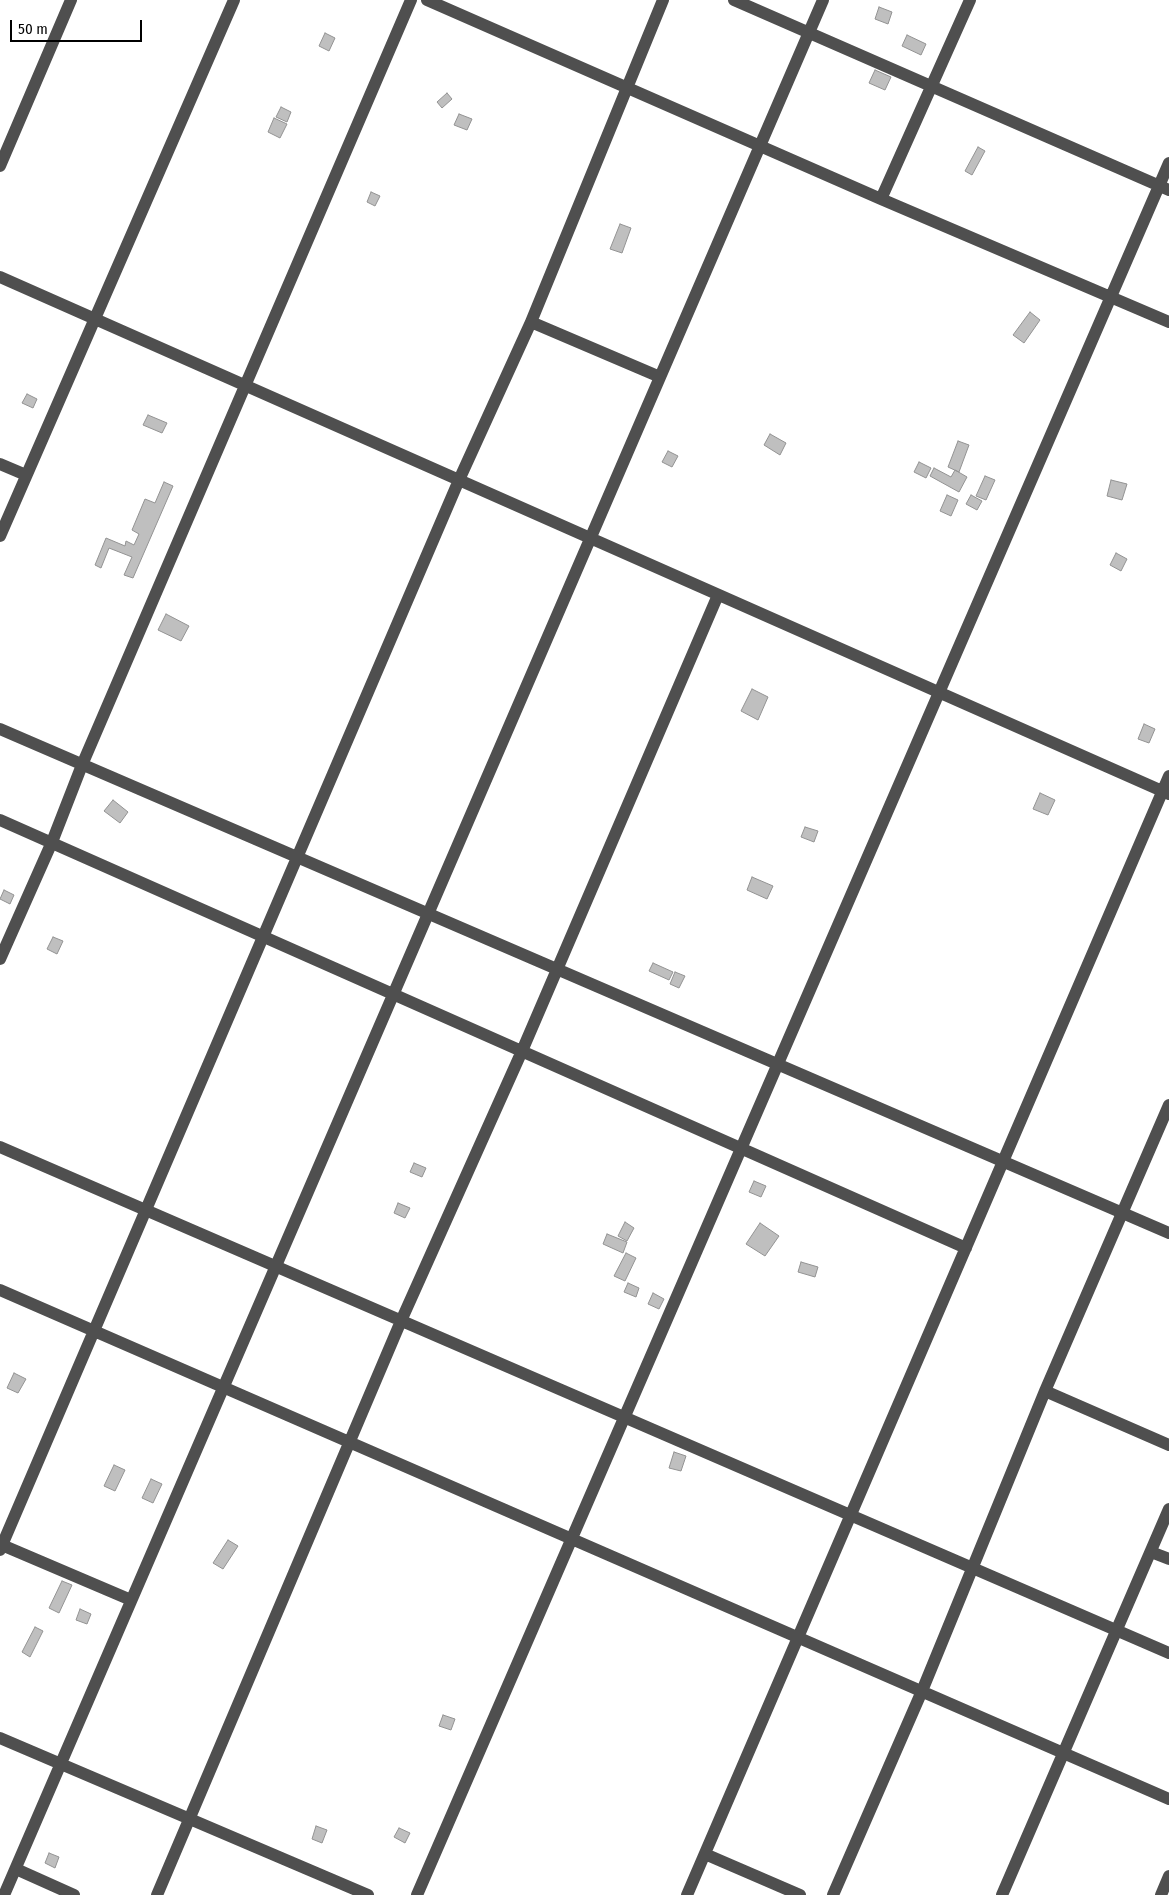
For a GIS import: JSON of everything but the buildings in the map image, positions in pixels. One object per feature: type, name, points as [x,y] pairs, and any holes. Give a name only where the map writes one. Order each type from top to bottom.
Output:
[{"type":"street","points":[[0,166],[71,0]]},
{"type":"street","points":[[0,536],[234,0]]},
{"type":"street","points":[[0,959],[52,842],[82,765],[244,385],[411,0]]},
{"type":"street","points":[[427,0],[881,199],[1169,322]]},
{"type":"street","points":[[130,1600],[1,1548],[459,480],[531,322],[663,0]]},
{"type":"street","points":[[734,0],[1164,188]]},
{"type":"street","points":[[4,1895],[823,0]]},
{"type":"street","points":[[881,199],[970,0]]},
{"type":"street","points":[[417,1895],[1111,298],[1164,188],[1169,163]]},
{"type":"street","points":[[0,277],[1166,792]]},
{"type":"street","points":[[531,322],[660,376]]},
{"type":"street","points":[[0,464],[26,475]]},
{"type":"street","points":[[157,1895],[188,1818],[402,1321],[522,1051],[718,595]]},
{"type":"street","points":[[0,729],[1169,1233]]},
{"type":"street","points":[[687,1895],[1003,1162],[1166,792],[1169,776]]},
{"type":"street","points":[[0,820],[966,1248]]},
{"type":"street","points":[[833,1895],[922,1691],[1045,1391],[1169,1104]]},
{"type":"street","points":[[0,1147],[1169,1653]]},
{"type":"street","points":[[0,1290],[1169,1798]]},
{"type":"street","points":[[1045,1391],[1169,1445]]},
{"type":"street","points":[[1002,1895],[1169,1509]]},
{"type":"street","points":[[1151,1552],[1169,1559]]},
{"type":"street","points":[[0,1738],[368,1895]]},
{"type":"street","points":[[705,1854],[800,1895]]},
{"type":"street","points":[[16,1869],[74,1895]]},
{"type":"street","points":[[1161,1895],[1169,1876]]}]
